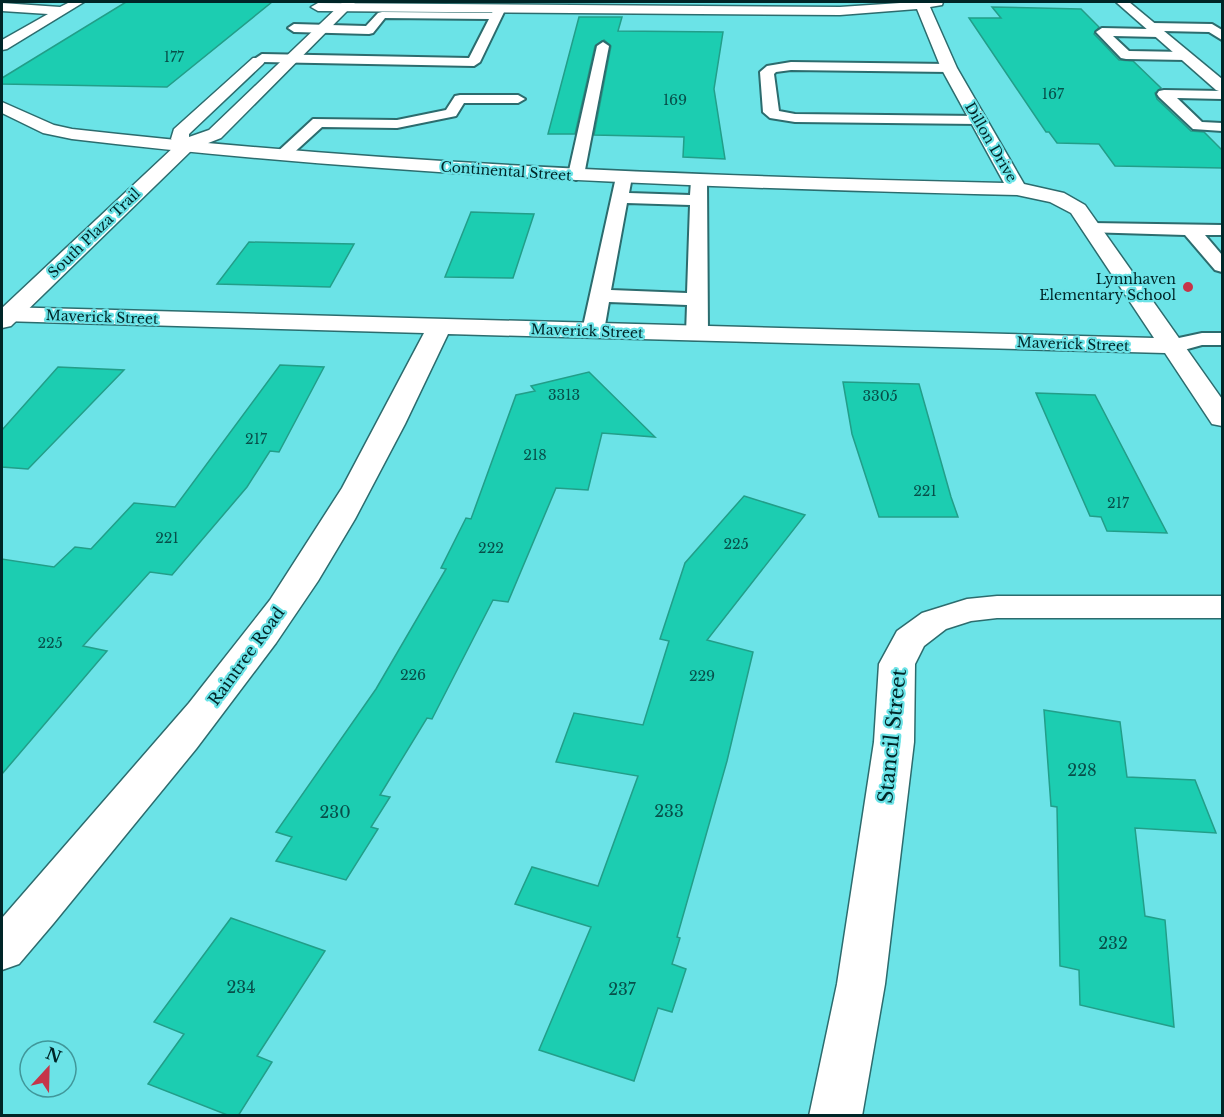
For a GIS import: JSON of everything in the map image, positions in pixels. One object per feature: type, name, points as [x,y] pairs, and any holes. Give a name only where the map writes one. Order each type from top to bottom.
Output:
[{"type":"street","points":[[2,46],[78,2]]},
{"type":"street","points":[[1122,2],[1222,87]]},
{"type":"street","points":[[187,145],[180,139],[180,133],[320,4],[498,12],[546,5],[783,6],[861,10],[926,3]]},
{"type":"street","name":"Dillon Drive","points":[[926,3],[949,68],[1017,189],[1038,192],[1068,202],[1078,209],[1222,418]]},
{"type":"street","name":"South Plaza Trail","points":[[4,316],[187,145],[215,134],[347,4]]},
{"type":"street","points":[[2,7],[62,11]]},
{"type":"street","name":"Continental Street","points":[[2,107],[50,129],[72,134],[282,155],[699,181],[1017,189]]},
{"type":"street","name":"Maverick Street","points":[[4,316],[1173,346]]},
{"type":"street","name":"Raintree Road","points":[[2,950],[215,700],[300,582],[367,471],[439,327]]},
{"type":"street","name":"Stancil Street","points":[[835,1116],[861,984],[894,742],[897,664],[910,639],[934,621],[967,610],[997,607],[1222,608]]},
{"type":"lane","points":[[340,59],[375,30],[382,15],[498,12]]},
{"type":"lane","points":[[262,58],[474,62],[476,46],[498,12]]},
{"type":"lane","points":[[286,36],[323,28],[375,30]]},
{"type":"lane","points":[[1202,51],[1126,55],[1102,32],[1212,28],[1222,36]]},
{"type":"lane","points":[[576,175],[603,46]]},
{"type":"lane","points":[[949,68],[791,66],[772,69],[767,72],[770,112],[795,118],[978,120]]},
{"type":"lane","points":[[1222,95],[1164,94],[1198,126],[1222,127]]},
{"type":"lane","points":[[282,155],[318,122],[397,124],[451,113],[460,99],[518,99]]},
{"type":"lane","points":[[593,331],[624,177]]},
{"type":"lane","points":[[697,334],[699,181]]},
{"type":"lane","points":[[620,198],[699,200]]},
{"type":"lane","points":[[1091,228],[1222,230]]},
{"type":"lane","points":[[1190,230],[1222,266]]},
{"type":"lane","points":[[600,296],[697,299]]},
{"type":"lane","points":[[1173,346],[1202,339],[1222,339]]},
{"type":"building","points":[[126,2],[272,2],[167,87],[2,84],[2,78]]},
{"type":"building","points":[[992,7],[1081,9],[1099,27],[1094,34],[1119,60],[1133,61],[1161,88],[1155,93],[1157,99],[1191,131],[1204,132],[1222,150],[1222,168],[1115,166],[1099,144],[1057,143],[1049,132],[1046,132],[969,18],[1001,18]]},
{"type":"building","points":[[579,17],[622,17],[618,31],[723,32],[714,89],[725,159],[683,157],[684,137],[594,135],[611,46],[604,40],[595,46],[575,134],[548,134]]},
{"type":"building","points":[[471,212],[534,214],[513,278],[445,277]]},
{"type":"building","points":[[249,242],[354,244],[330,287],[217,284]]},
{"type":"building","points":[[280,365],[324,367],[279,452],[270,451],[247,487],[172,575],[150,572],[83,646],[107,651],[2,774],[2,559],[54,567],[75,547],[91,549],[134,503],[175,507]]},
{"type":"building","points":[[58,367],[124,370],[28,469],[2,467],[2,430]]},
{"type":"building","points":[[589,372],[655,437],[602,433],[588,490],[556,488],[508,602],[493,600],[432,719],[427,718],[380,795],[390,797],[371,827],[378,829],[346,880],[276,861],[292,837],[276,832],[376,689],[446,569],[441,568],[466,518],[471,519],[516,395],[535,391],[531,386]]},
{"type":"building","points":[[843,382],[919,384],[958,517],[879,517],[852,434]]},
{"type":"building","points":[[1036,393],[1095,395],[1167,533],[1107,531],[1101,517],[1090,516]]},
{"type":"building","points":[[744,496],[805,515],[707,640],[753,652],[727,761],[677,937],[680,938],[672,964],[686,969],[672,1012],[658,1008],[634,1081],[539,1050],[591,927],[515,904],[532,867],[598,886],[638,776],[556,762],[574,713],[643,725],[669,641],[660,639],[685,563]]},
{"type":"building","points":[[1044,710],[1120,722],[1127,777],[1195,780],[1216,833],[1135,828],[1145,916],[1165,920],[1174,1027],[1080,1005],[1079,970],[1060,966],[1057,807],[1051,806]]},
{"type":"building","points":[[231,918],[325,951],[257,1056],[272,1062],[238,1116],[230,1116],[148,1084],[184,1034],[154,1022]]},
{"type":"place","name":"Lynnhaven Elementary School","points":[[1188,287]]}]
